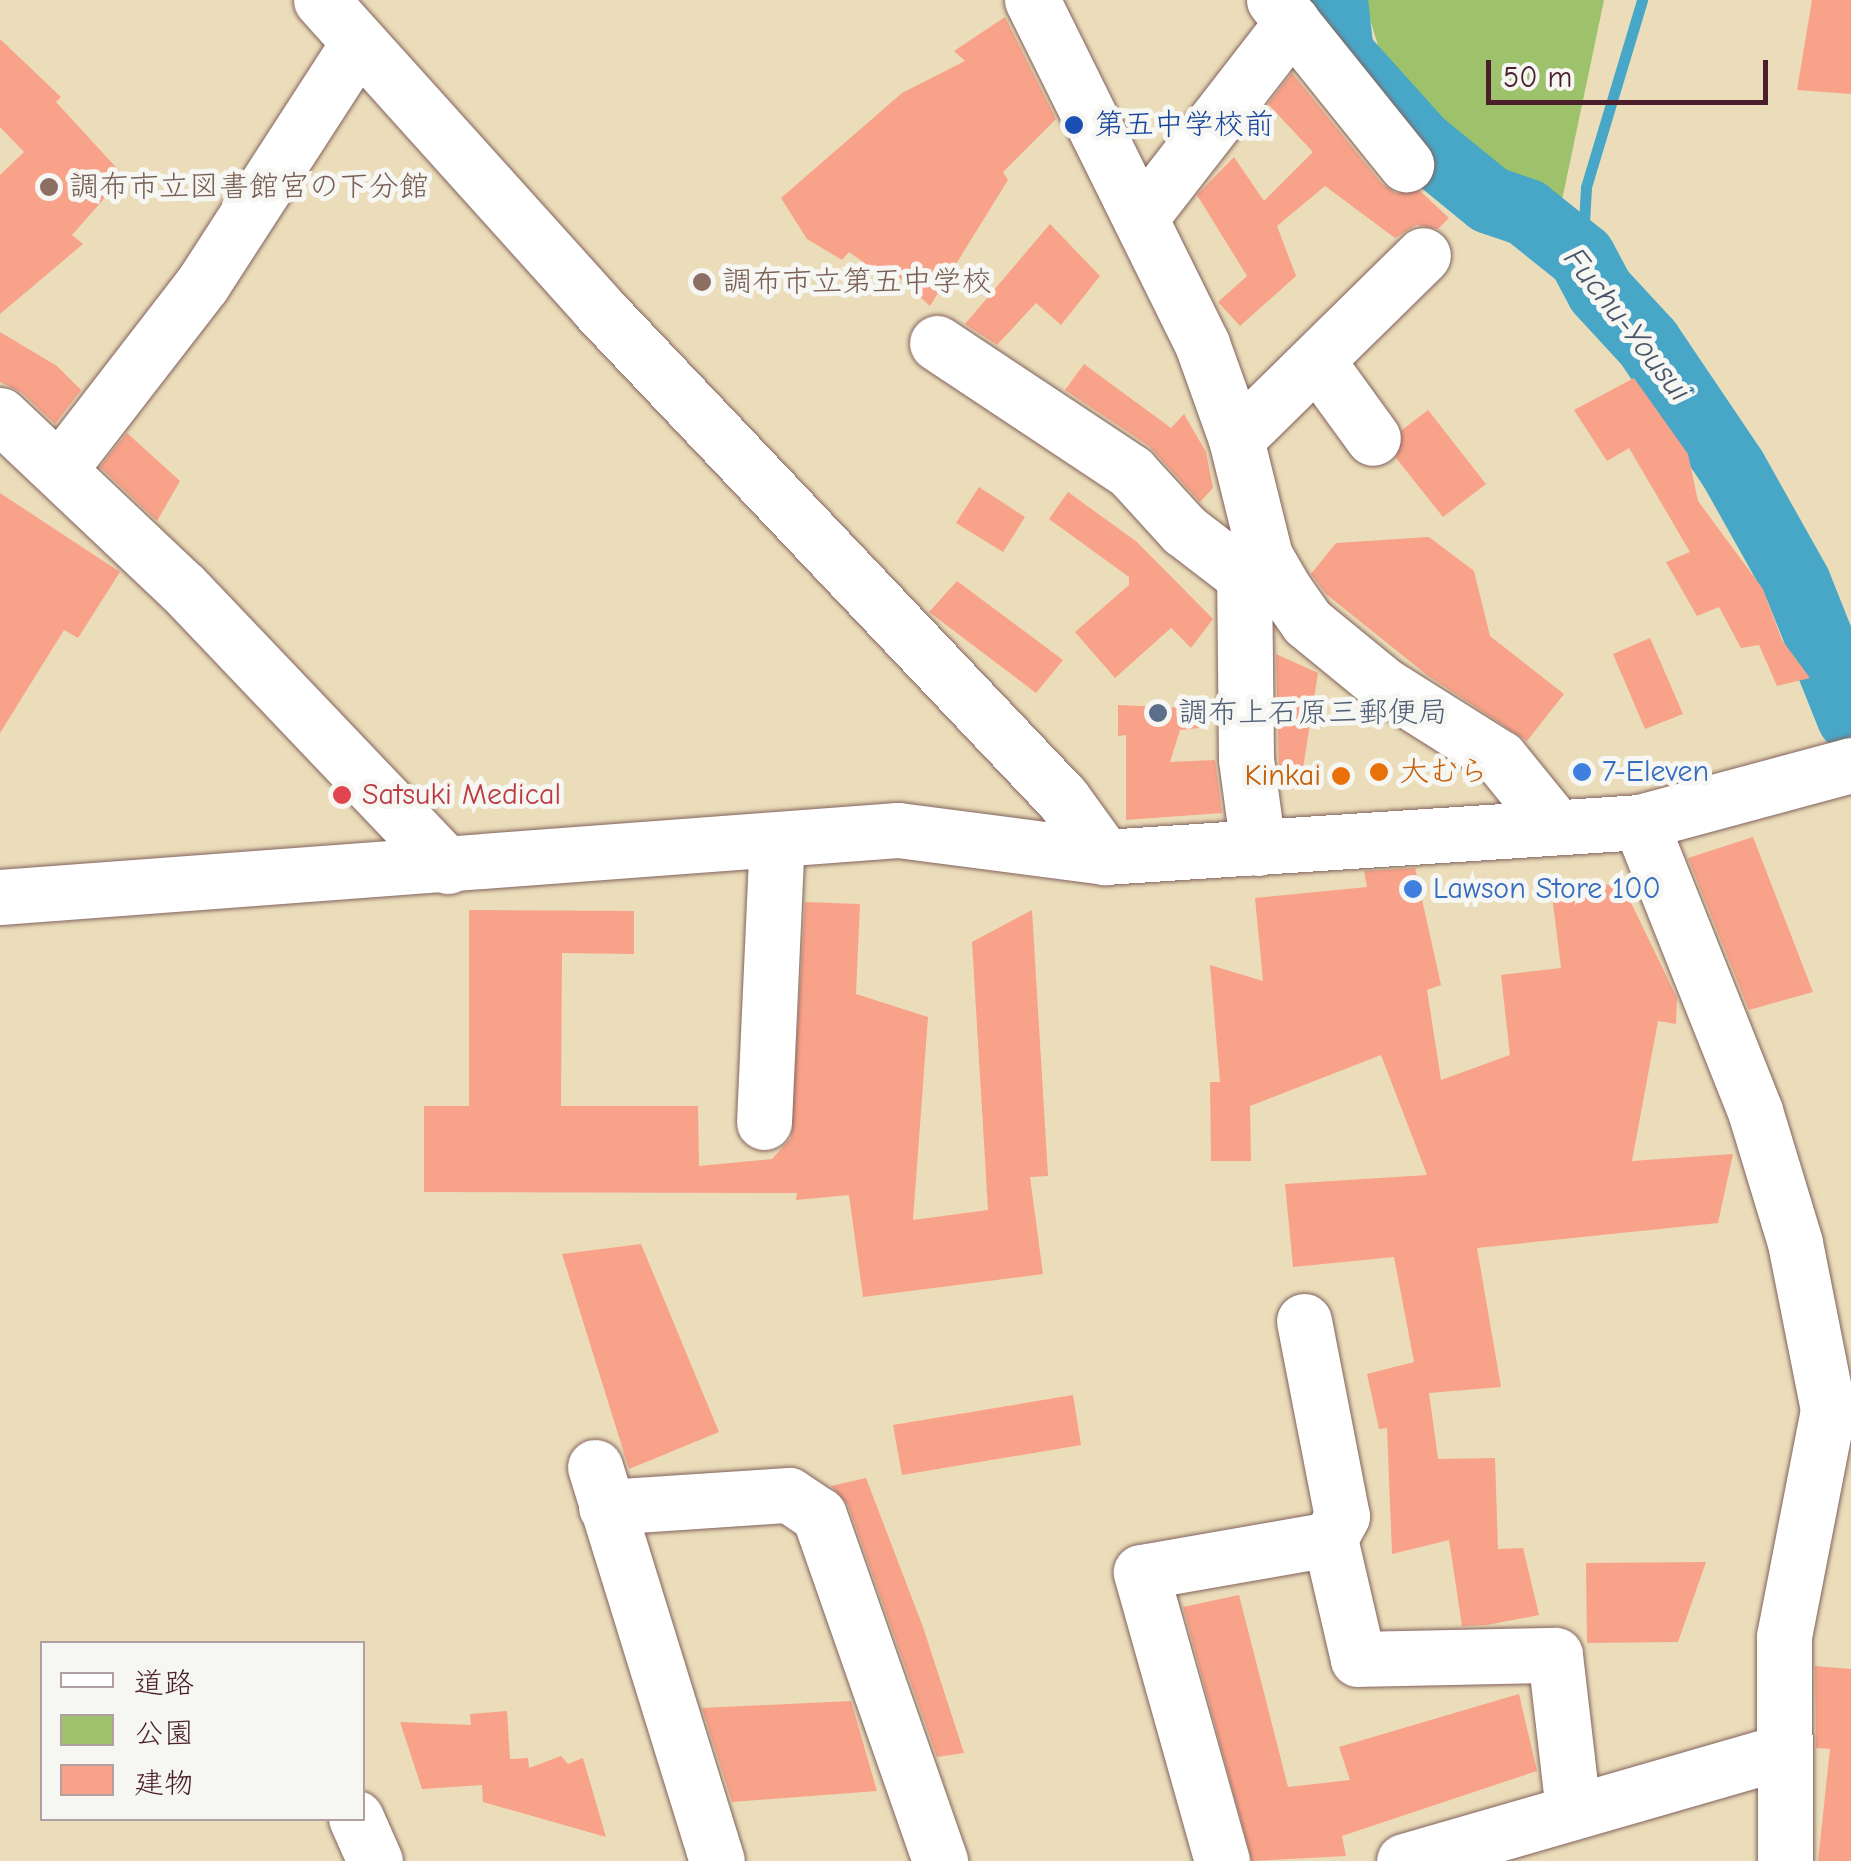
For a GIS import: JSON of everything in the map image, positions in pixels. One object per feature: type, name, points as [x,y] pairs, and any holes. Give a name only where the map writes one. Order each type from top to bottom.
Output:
[{"type":"street","points":[[320,0],[597,307],[1063,798],[1105,857]]},
{"type":"street","points":[[1032,0],[1202,344],[1236,439],[1254,566],[1246,759],[1258,848]]},
{"type":"street","points":[[1142,216],[1283,11],[1406,164]]},
{"type":"street","points":[[61,467],[204,283],[358,43]]},
{"type":"street","points":[[1236,439],[1423,255]]},
{"type":"street","points":[[937,343],[1132,472],[1184,530],[1254,566],[1307,622],[1384,685],[1500,758],[1556,827]]},
{"type":"street","points":[[1317,361],[1373,438]]},
{"type":"street","points":[[0,416],[61,467],[448,866]]},
{"type":"street","points":[[0,897],[898,830],[1105,857],[1640,822],[1849,766]]},
{"type":"street","points":[[1640,822],[1756,1112],[1795,1243],[1828,1410]]},
{"type":"street","points":[[764,1122],[777,841]]},
{"type":"street","points":[[1304,1321],[1342,1516],[1330,1539],[1358,1659],[1555,1655],[1573,1810]]},
{"type":"street","points":[[1785,1861],[1781,1752],[1784,1637],[1828,1410],[1851,1355]]},
{"type":"street","points":[[718,1861],[600,1487],[789,1495],[819,1515],[940,1861]]},
{"type":"street","points":[[1222,1861],[1141,1572],[1330,1539]]},
{"type":"street","points":[[1404,1861],[1781,1752]]},
{"type":"street","points":[[357,1821],[375,1861]]},
{"type":"green space","points":[[1364,0],[1604,0],[1561,205],[1482,164],[1382,58]]},
{"type":"building","points":[[1812,0],[1851,0],[1851,94],[1797,90]]},
{"type":"building","points":[[1005,17],[1056,119],[1003,172],[1008,180],[930,306],[900,278],[895,284],[849,252],[842,260],[807,239],[781,198],[902,93],[965,61],[954,51]]},
{"type":"building","points":[[0,39],[61,97],[56,102],[124,176],[72,235],[83,244],[0,314],[0,175],[24,152],[0,127]]},
{"type":"building","points":[[1292,73],[1382,184],[1396,193],[1420,191],[1449,218],[1438,229],[1416,225],[1395,238],[1325,186],[1277,226],[1296,276],[1240,326],[1218,302],[1247,276],[1197,195],[1234,157],[1264,201],[1313,152],[1268,104]]},
{"type":"building","points":[[1050,224],[1100,276],[1061,325],[1036,303],[997,345],[965,324]]},
{"type":"building","points":[[0,332],[57,366],[81,390],[55,424],[21,392],[0,382]]},
{"type":"building","points":[[1084,364],[1171,428],[1184,414],[1206,452],[1213,488],[1200,502],[1149,446],[1065,390]]},
{"type":"building","points":[[1634,378],[1688,454],[1698,501],[1763,589],[1782,640],[1810,678],[1777,686],[1759,645],[1741,648],[1719,607],[1697,616],[1666,562],[1690,552],[1629,448],[1607,461],[1574,410]]},
{"type":"building","points":[[1428,410],[1486,484],[1443,517],[1396,458],[1402,430]]},
{"type":"building","points":[[127,433],[180,481],[157,521],[100,467]]},
{"type":"building","points":[[979,487],[1025,517],[1003,552],[956,523]]},
{"type":"building","points":[[1068,492],[1137,542],[1213,619],[1191,648],[1171,628],[1115,678],[1075,632],[1129,585],[1129,577],[1049,519]]},
{"type":"building","points":[[0,493],[120,572],[78,638],[64,630],[0,733]]},
{"type":"building","points":[[1429,537],[1474,571],[1490,636],[1564,694],[1527,741],[1427,675],[1326,594],[1311,574],[1336,543]]},
{"type":"building","points":[[957,581],[1063,660],[1036,693],[929,612]]},
{"type":"building","points":[[1650,638],[1683,714],[1645,729],[1613,654]]},
{"type":"building","points":[[1276,654],[1318,673],[1301,781],[1279,770]]},
{"type":"building","points":[[1118,705],[1209,709],[1209,727],[1180,730],[1170,762],[1215,760],[1222,813],[1126,820],[1126,735],[1118,736]]},
{"type":"building","points":[[1753,837],[1813,992],[1749,1010],[1688,858]]},
{"type":"building","points":[[1415,868],[1441,985],[1427,990],[1441,1080],[1510,1055],[1501,975],[1561,968],[1550,879],[1623,886],[1677,998],[1676,1024],[1658,1021],[1632,1161],[1733,1154],[1718,1223],[1477,1248],[1501,1387],[1429,1393],[1438,1459],[1495,1458],[1498,1549],[1523,1548],[1539,1615],[1487,1625],[1462,1626],[1449,1540],[1392,1554],[1387,1428],[1379,1429],[1367,1374],[1414,1362],[1394,1257],[1293,1267],[1285,1184],[1427,1175],[1381,1055],[1250,1106],[1251,1161],[1211,1161],[1210,1082],[1220,1082],[1210,965],[1263,981],[1255,898],[1367,887],[1364,871]]},
{"type":"building","points":[[805,902],[860,904],[856,994],[928,1017],[913,1220],[988,1210],[972,942],[1032,910],[1048,1176],[1030,1177],[1043,1274],[863,1297],[849,1195],[796,1200],[797,1193],[424,1192],[424,1106],[469,1106],[469,910],[634,911],[634,954],[562,953],[561,1106],[698,1106],[699,1166],[772,1159],[791,1138]]},
{"type":"building","points":[[641,1244],[719,1432],[629,1469],[562,1254]]},
{"type":"building","points":[[1073,1395],[1081,1445],[902,1475],[893,1425]]},
{"type":"building","points":[[866,1478],[923,1627],[964,1753],[937,1757],[848,1505],[831,1486]]},
{"type":"building","points":[[1706,1562],[1678,1642],[1587,1643],[1586,1563]]},
{"type":"building","points":[[1239,1595],[1288,1787],[1350,1780],[1339,1747],[1519,1694],[1537,1771],[1342,1836],[1346,1856],[1252,1861],[1183,1607]]},
{"type":"building","points":[[1815,1666],[1851,1669],[1851,1861],[1818,1861],[1830,1749],[1816,1748]]},
{"type":"building","points":[[851,1701],[877,1791],[732,1802],[702,1708]]},
{"type":"building","points":[[507,1711],[510,1759],[528,1758],[529,1768],[561,1756],[568,1764],[583,1758],[606,1837],[483,1802],[482,1785],[422,1789],[400,1722],[471,1725],[470,1714]]},
{"type":"waterway","name":"Fuchu-Yousui","points":[[1334,0],[1340,54],[1420,143],[1490,200],[1527,213],[1582,257],[1600,291],[1648,343],[1733,469],[1797,583],[1851,718]]},
{"type":"waterway","points":[[1582,257],[1586,187],[1642,0]]},
{"type":"place","name":"第五中学校前","points":[[1074,125]]},
{"type":"place","name":"調布市立図書館宮の下分館","points":[[49,187]]},
{"type":"place","name":"調布市立第五中学校","points":[[702,282]]},
{"type":"place","name":"調布上石原三郵便局","points":[[1158,713]]},
{"type":"place","name":"大むら","points":[[1379,772]]},
{"type":"place","name":"7-Eleven","points":[[1582,772]]},
{"type":"place","name":"Kinkai","points":[[1341,776]]},
{"type":"place","name":"Satsuki Medical","points":[[342,795]]},
{"type":"place","name":"Lawson Store 100","points":[[1413,889]]}]
